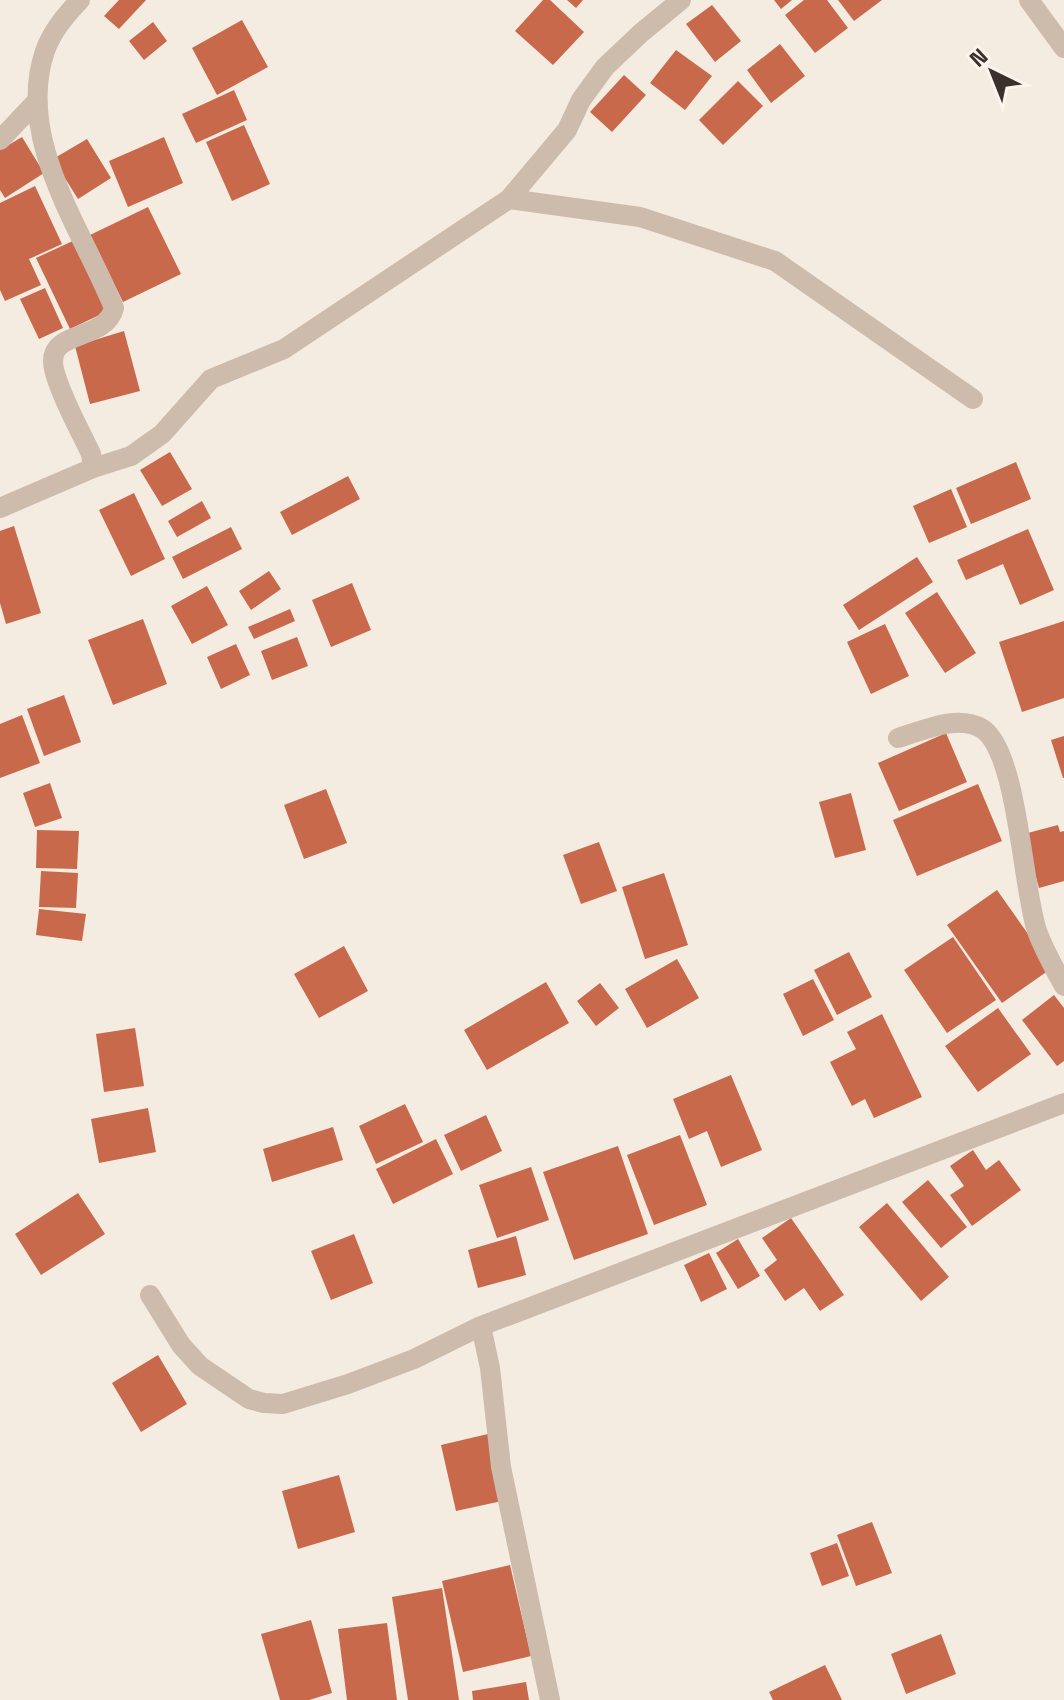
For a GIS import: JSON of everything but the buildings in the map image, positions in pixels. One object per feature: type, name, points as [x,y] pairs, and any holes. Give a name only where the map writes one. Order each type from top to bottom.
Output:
[{"type":"street","points":[[80,0],[61,21],[45,51],[36,102],[50,171],[114,308],[102,328],[79,335],[60,345],[54,352],[54,371],[91,454],[93,468]]},
{"type":"street","points":[[0,508],[93,468],[131,456],[162,434],[211,379],[284,349],[509,199],[567,130],[581,100],[605,67],[681,0]]},
{"type":"street","points":[[1029,0],[1064,48]]},
{"type":"street","points":[[0,140],[36,102]]},
{"type":"street","points":[[509,199],[640,217],[775,261],[973,399]]},
{"type":"street","points":[[898,738],[962,722],[982,728],[997,745],[1006,767],[1026,886],[1037,930],[1064,986]]},
{"type":"street","points":[[150,1295],[181,1345],[200,1366],[249,1399],[283,1404],[414,1359],[481,1326],[1064,1103]]},
{"type":"street","points":[[481,1326],[490,1368],[501,1467],[550,1700]]}]
